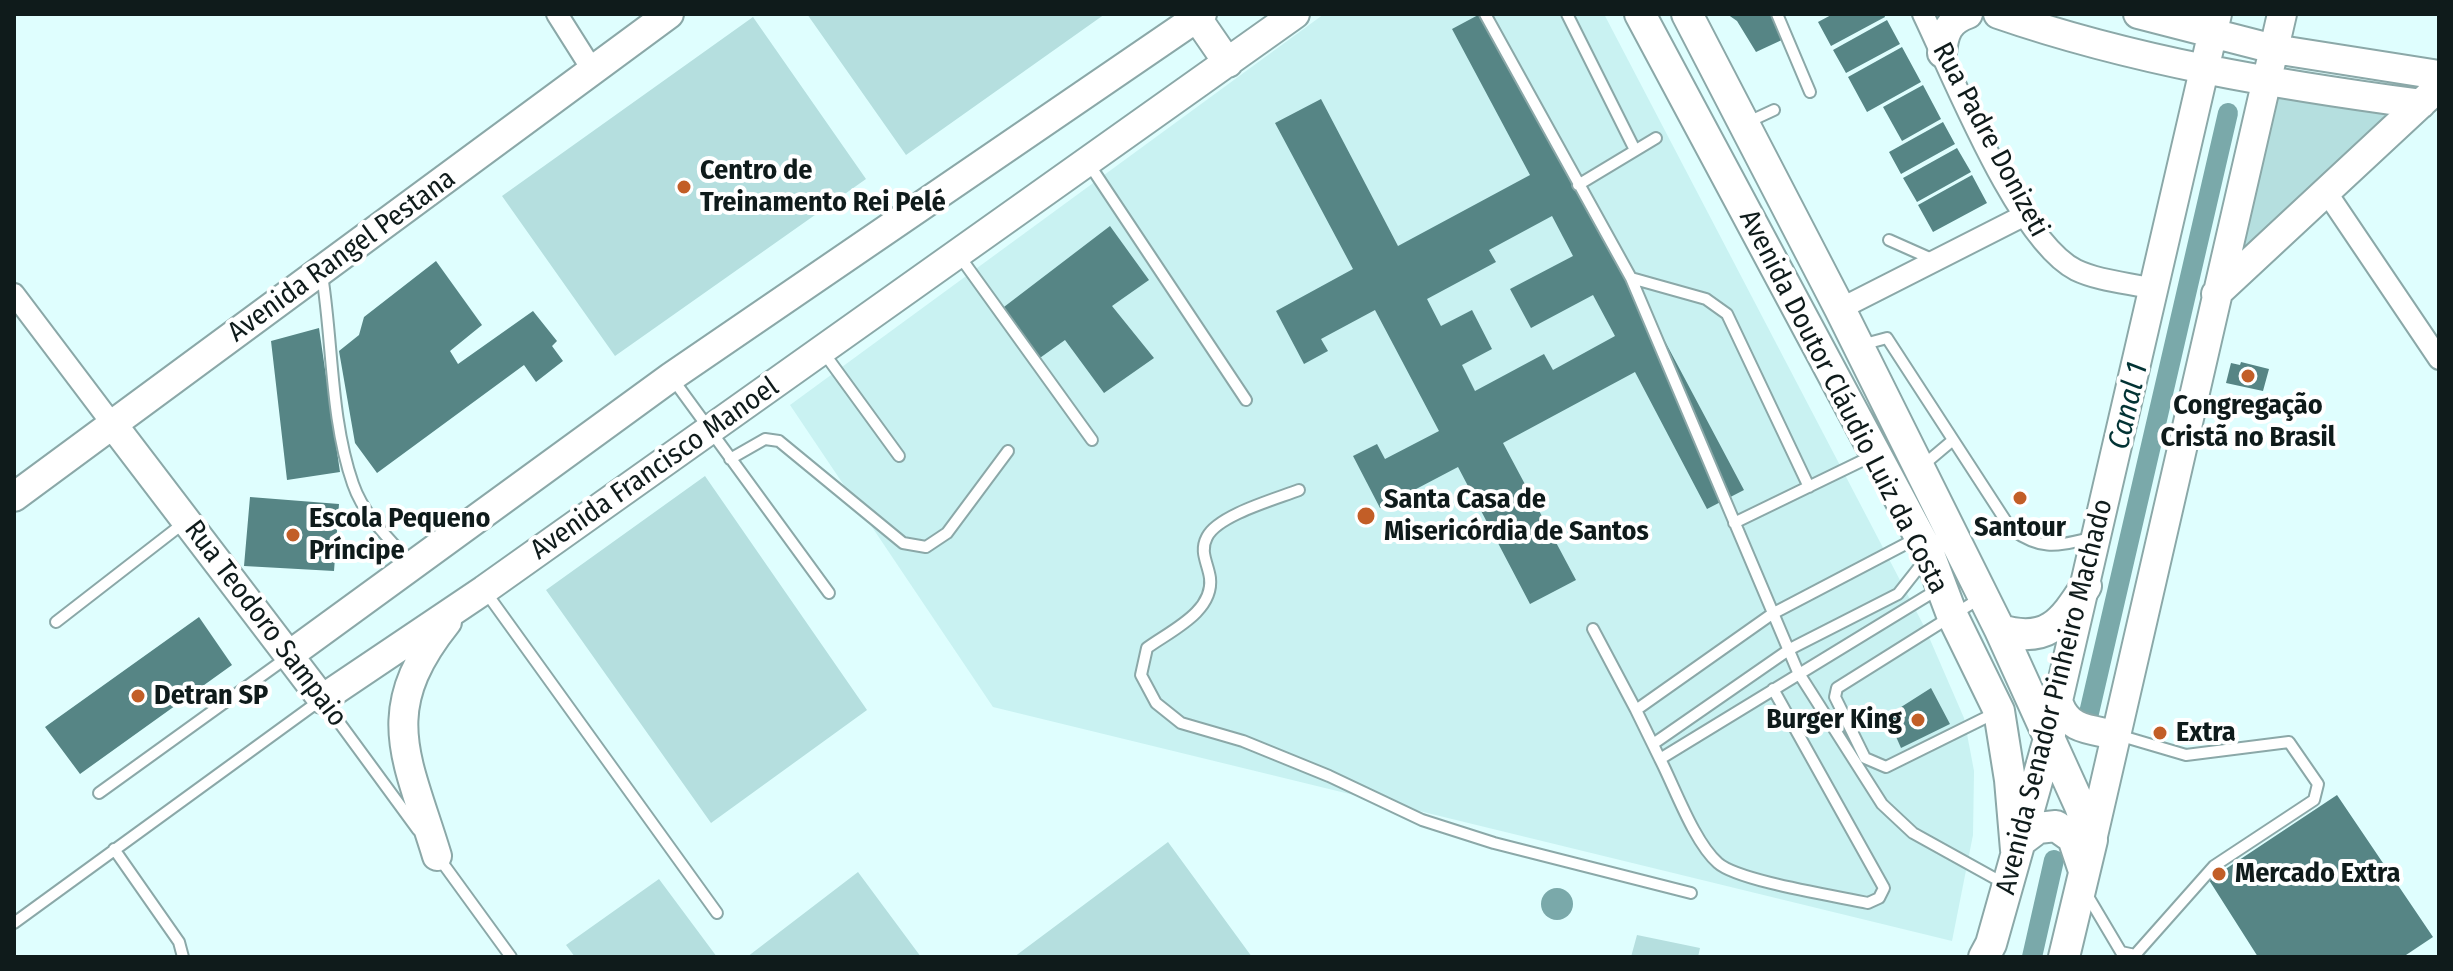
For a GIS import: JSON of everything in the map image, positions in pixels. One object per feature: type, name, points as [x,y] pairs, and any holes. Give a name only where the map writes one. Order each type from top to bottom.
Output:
[{"type":"main road","name":"Avenida Doutor Cláudio Luiz da Costa","points":[[1640,14],[1891,448],[1920,468],[2050,735],[2092,840]]},
{"type":"main road","name":"Avenida Doutor Cláudio Luiz da Costa","points":[[1695,22],[1859,346],[1924,546],[1999,711],[2017,846]]},
{"type":"main road","points":[[2000,630],[2016,635],[2047,632],[2072,607],[2086,586]]},
{"type":"main road","name":"Avenida Senador Pinheiro Machado","points":[[1988,953],[2050,735]]},
{"type":"main road","points":[[2017,846],[2038,828],[2056,826],[2073,838],[2083,879]]},
{"type":"main road","points":[[2071,947],[2092,840]]},
{"type":"street","points":[[557,14],[593,71]]},
{"type":"street","name":"Avenida Rangel Pestana","points":[[14,497],[669,14]]},
{"type":"street","name":"Avenida Francisco Manoel","points":[[304,677],[473,597],[704,422],[823,351],[1088,162],[1225,58],[1295,14]]},
{"type":"street","name":"Rua Padre Donizeti","points":[[1923,14],[2023,216],[2047,248],[2075,269],[2154,289]]},
{"type":"street","points":[[1942,53],[1946,30],[1968,14]]},
{"type":"street","points":[[1998,14],[2054,33],[2266,83],[2430,95]]},
{"type":"street","points":[[2138,14],[2215,23],[2274,49],[2439,75]]},
{"type":"street","points":[[2092,840],[2282,14]]},
{"type":"street","points":[[1199,18],[1225,58]]},
{"type":"street","name":"Avenida Francisco Manoel","points":[[304,677],[413,565],[677,385],[1199,18]]},
{"type":"street","name":"Avenida Senador Pinheiro Machado","points":[[2050,735],[2215,23]]},
{"type":"street","points":[[2216,294],[2430,95]]},
{"type":"street","points":[[2327,193],[2439,359]]},
{"type":"street","points":[[1840,309],[2023,216]]},
{"type":"street","name":"Rua Teodoro Sampaio","points":[[14,294],[304,677]]},
{"type":"street","points":[[437,856],[407,760],[403,708],[416,665],[473,597]]},
{"type":"street","points":[[2059,704],[2072,725],[2116,735]]},
{"type":"lane","points":[[1485,14],[1631,278],[1798,672],[1882,804],[1913,833],[2007,885]]},
{"type":"lane","points":[[1567,14],[1635,150]]},
{"type":"lane","points":[[1777,14],[1810,92]]},
{"type":"lane","points":[[1745,124],[1774,110]]},
{"type":"lane","points":[[1578,185],[1656,138]]},
{"type":"lane","points":[[1088,162],[1246,400]]},
{"type":"lane","points":[[1889,240],[1935,260]]},
{"type":"lane","points":[[957,253],[1092,440]]},
{"type":"lane","points":[[321,272],[331,365],[353,485],[380,530],[413,565]]},
{"type":"lane","points":[[1631,278],[1706,299],[1727,314],[1809,487]]},
{"type":"lane","points":[[1859,346],[1887,338],[2011,529],[2032,544],[2056,546],[2097,537]]},
{"type":"lane","points":[[823,351],[899,456]]},
{"type":"lane","points":[[677,385],[829,593]]},
{"type":"lane","points":[[730,459],[765,439],[779,441],[903,543],[926,547],[947,533],[1008,451]]},
{"type":"lane","points":[[1920,468],[1953,440]]},
{"type":"lane","points":[[1734,523],[1891,448]]},
{"type":"lane","points":[[1299,490],[1225,520],[1207,535],[1203,553],[1210,580],[1208,599],[1195,614],[1147,648],[1141,675],[1156,703],[1181,723],[1243,741],[1315,770],[1422,820],[1494,843],[1691,893]]},
{"type":"lane","points":[[56,622],[187,520]]},
{"type":"lane","points":[[1636,710],[1772,614],[1924,546]]},
{"type":"lane","points":[[1653,744],[1790,649],[1898,594],[1924,546]]},
{"type":"lane","points":[[1660,759],[1726,722],[1798,672],[1947,601],[1983,596]]},
{"type":"lane","points":[[473,597],[717,913]]},
{"type":"lane","points":[[1947,601],[1837,688],[1835,697],[1865,758],[1874,765],[1886,767],[1999,711]]},
{"type":"lane","points":[[1593,629],[1707,850],[1719,865],[1741,874],[1868,903],[1879,898],[1884,888],[1773,689]]},
{"type":"lane","points":[[99,793],[304,677]]},
{"type":"lane","name":"Avenida Francisco Manoel","points":[[14,923],[114,849],[304,677]]},
{"type":"lane","name":"Rua Teodoro Sampaio","points":[[304,677],[511,957]]},
{"type":"lane","points":[[2083,879],[2121,952],[2135,955],[2188,899],[2214,866],[2283,823],[2314,800],[2318,792],[2318,784],[2289,742],[2186,755],[2116,735]]},
{"type":"lane","points":[[114,849],[179,942],[183,957]]},
{"type":"shaded area","name":"Centro de Treinamento Rei Pelé","points":[[807,14],[1105,14],[906,155]]},
{"type":"shaded area","name":"Santa Casa de Misericórdia de Santos","points":[[1324,14],[1604,14],[1925,628],[1964,718],[1974,771],[1973,835],[1952,941],[993,707],[790,405]]},
{"type":"shaded area","name":"Centro de Treinamento Rei Pelé","points":[[753,17],[866,179],[615,356],[502,196]]},
{"type":"shaded area","points":[[2272,90],[2407,107],[2225,279]]},
{"type":"shaded area","points":[[705,476],[867,710],[711,823],[546,590]]},
{"type":"shaded area","points":[[1168,842],[1252,957],[1014,957]]},
{"type":"shaded area","points":[[858,872],[921,957],[747,957]]},
{"type":"shaded area","points":[[659,879],[717,957],[575,957],[566,945]]},
{"type":"shaded area","points":[[1557,888],[1568,893],[1573,904],[1568,915],[1557,920],[1546,915],[1541,904],[1546,893]]},
{"type":"shaded area","points":[[1637,935],[1700,948],[1698,957],[1631,957]]},
{"type":"building","name":"Santa Casa de Misericórdia de Santos","points":[[1480,14],[1491,14],[1744,490],[1707,509],[1635,372],[1503,443],[1576,580],[1530,604],[1458,467],[1380,508],[1353,456],[1377,444],[1385,459],[1439,431],[1375,310],[1321,339],[1328,351],[1304,364],[1276,311],[1353,269],[1275,123],[1321,99],[1398,246],[1530,175],[1452,29]],"holes":[[[1552,216],[1573,256],[1510,289],[1531,328],[1593,295],[1615,336],[1553,370],[1544,354],[1475,391],[1462,365],[1492,349],[1472,310],[1441,326],[1427,299],[1496,262],[1489,250]]]},
{"type":"building","points":[[1727,14],[1774,14],[1775,25],[1784,39],[1756,52],[1737,21]]},
{"type":"building","points":[[1833,14],[1884,14],[1885,17],[1831,46],[1818,22]]},
{"type":"building","points":[[1887,20],[1900,44],[1846,73],[1833,50]]},
{"type":"building","points":[[1902,47],[1921,82],[1867,112],[1848,77]]},
{"type":"building","points":[[1923,85],[1941,119],[1902,141],[1883,107]]},
{"type":"building","points":[[1943,122],[1955,144],[1901,174],[1889,152]]},
{"type":"building","points":[[1957,148],[1971,172],[1917,202],[1903,178]]},
{"type":"building","points":[[1972,175],[1987,203],[1933,232],[1918,205]]},
{"type":"building","points":[[1110,226],[1149,280],[1112,306],[1154,358],[1104,393],[1065,340],[1037,360],[1000,310]]},
{"type":"building","points":[[436,261],[482,325],[450,351],[458,364],[533,311],[557,341],[552,346],[563,361],[536,382],[524,365],[377,473],[355,443],[339,351],[359,335],[364,317]]},
{"type":"building","points":[[319,328],[340,472],[287,480],[271,341]]},
{"type":"building","name":"Congregação Cristã no Brasil","points":[[2241,362],[2269,369],[2263,391],[2226,383],[2231,363],[2240,365]]},
{"type":"building","name":"Escola Pequeno Príncipe","points":[[250,497],[339,504],[334,571],[244,566]]},
{"type":"building","name":"Detran SP","points":[[199,617],[232,665],[80,774],[45,727]]},
{"type":"building","name":"Burger King","points":[[1931,688],[1950,724],[1901,748],[1887,716]]},
{"type":"building","points":[[2337,795],[2433,937],[2403,957],[2258,957],[2209,880]]},
{"type":"waterway","name":"Canal 1","points":[[2089,713],[2228,113]]},
{"type":"waterway","name":"Canal 1","points":[[2032,957],[2054,860]]},
{"type":"place","name":"Centro de Treinamento Rei Pelé","points":[[684,187]]},
{"type":"place","name":"Congregação Cristã no Brasil","points":[[2248,376]]},
{"type":"place","name":"Santour","points":[[2020,498]]},
{"type":"place","name":"Santa Casa de Misericórdia de Santos","points":[[1366,516]]},
{"type":"place","name":"Escola Pequeno Príncipe","points":[[293,535]]},
{"type":"place","name":"Detran SP","points":[[138,696]]},
{"type":"place","name":"Burger King","points":[[1918,720]]},
{"type":"place","name":"Extra","points":[[2160,733]]},
{"type":"place","name":"Mercado Extra","points":[[2219,874]]}]
